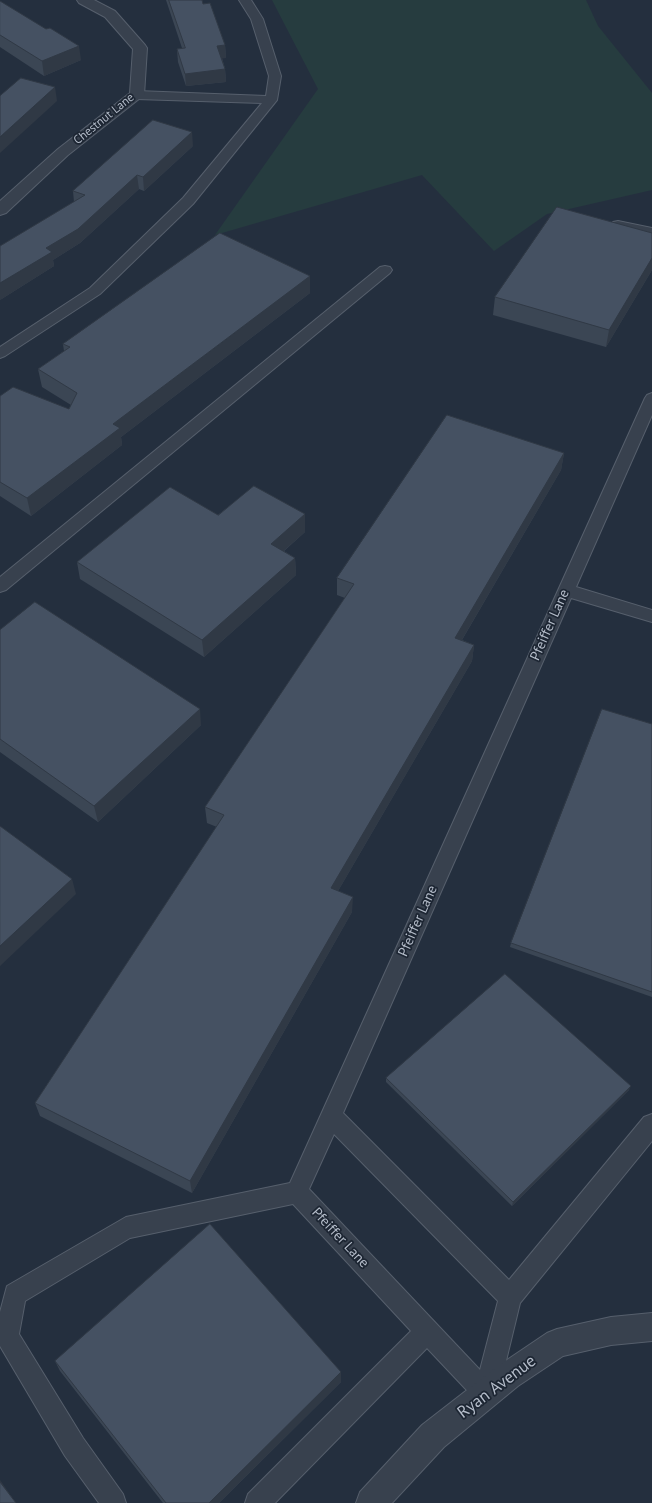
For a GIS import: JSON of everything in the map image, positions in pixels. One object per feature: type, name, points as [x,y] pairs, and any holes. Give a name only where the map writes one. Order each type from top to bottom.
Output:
[{"type":"street","name":"Chestnut Lane","points":[[0,210],[63,152],[137,95],[140,48],[110,14],[84,0]]},
{"type":"street","name":"Ryan Avenue","points":[[371,1503],[433,1436],[508,1376],[557,1343],[611,1331],[652,1327]]},
{"type":"lane","points":[[0,354],[95,291],[188,201],[271,100],[275,76],[257,19],[245,0]]},
{"type":"lane","points":[[137,95],[271,100]]},
{"type":"lane","points":[[607,223],[652,232]]},
{"type":"lane","points":[[0,586],[385,270]]},
{"type":"lane","name":"Pfeiffer Lane","points":[[486,1394],[297,1192],[652,398]]},
{"type":"lane","points":[[566,590],[652,616]]},
{"type":"lane","points":[[331,1116],[510,1297]]},
{"type":"lane","points":[[486,1394],[510,1297],[652,1124]]},
{"type":"lane","points":[[114,1503],[74,1447],[7,1336],[16,1294],[126,1228],[297,1192]]},
{"type":"lane","points":[[257,1503],[428,1331]]},
{"type":"green space","points":[[272,0],[586,0],[598,26],[652,93],[652,190],[547,214],[494,251],[422,175],[215,235],[318,89]]},
{"type":"building","points":[[169,0],[202,0],[203,4],[210,3],[225,45],[217,46],[225,69],[185,74],[177,49],[185,48]]},
{"type":"building","points":[[0,1],[46,29],[50,28],[79,46],[42,61],[0,35]]},
{"type":"building","points":[[21,78],[55,87],[0,137],[0,96]]},
{"type":"building","points":[[153,120],[192,132],[143,177],[137,175],[78,229],[46,248],[52,252],[0,283],[0,246],[85,195],[73,191]]},
{"type":"building","points":[[557,207],[652,233],[652,258],[609,330],[495,297]]},
{"type":"building","points":[[220,233],[310,276],[113,424],[120,428],[27,498],[0,482],[0,396],[13,387],[69,409],[77,393],[38,369],[70,347],[63,344]]},
{"type":"building","points":[[447,415],[564,453],[455,638],[474,645],[331,888],[353,897],[190,1181],[35,1103],[224,815],[205,807],[354,584],[337,578]]},
{"type":"building","points":[[254,486],[305,514],[271,544],[295,558],[202,640],[77,562],[170,487],[218,515]]},
{"type":"building","points":[[35,602],[200,709],[94,806],[0,739],[0,630]]},
{"type":"building","points":[[602,709],[652,724],[652,992],[511,943]]},
{"type":"building","points":[[0,826],[72,879],[0,946]]},
{"type":"building","points":[[505,974],[631,1086],[513,1202],[386,1078]]},
{"type":"building","points":[[210,1224],[341,1372],[209,1503],[166,1503],[55,1361]]},
{"type":"building","points":[[0,1482],[16,1503],[0,1503]]}]
